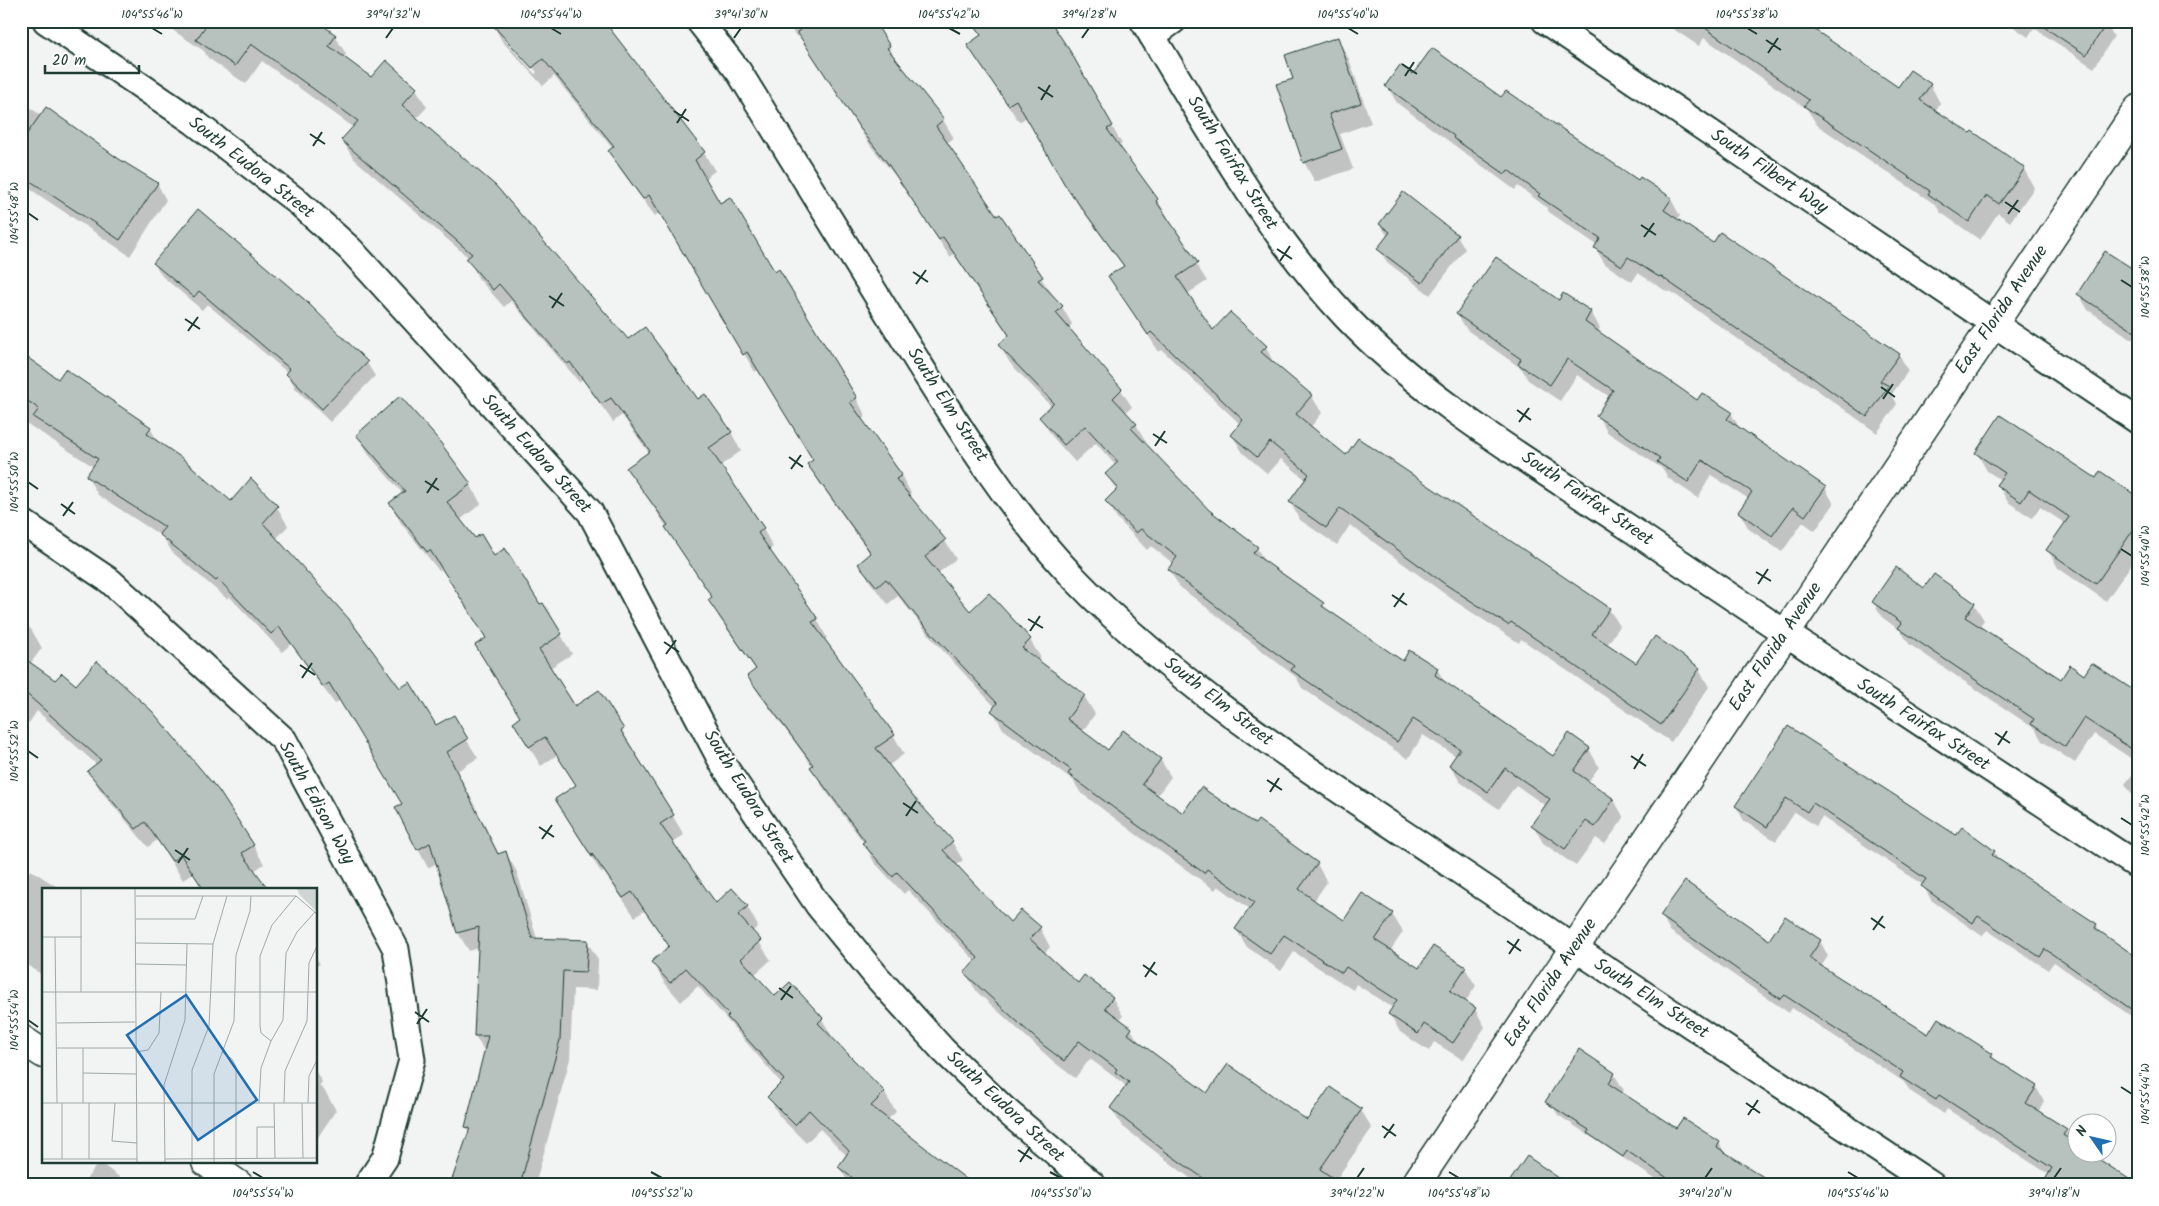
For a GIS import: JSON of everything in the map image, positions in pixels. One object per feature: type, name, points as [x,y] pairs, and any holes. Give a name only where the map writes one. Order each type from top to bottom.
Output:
[{"type":"street","name":"South Eudora Street","points":[[46,21],[194,122],[251,164],[350,249],[590,512],[724,766],[818,905],[877,977],[943,1050],[1003,1108],[1093,1185]]},
{"type":"street","name":"South Elm Street","points":[[699,21],[739,72],[980,459],[1030,526],[1073,577],[1126,628],[1181,676],[1258,735],[1574,948],[1932,1185]]},
{"type":"street","points":[[1148,29],[1172,21]]},
{"type":"street","name":"South Filbert Way","points":[[1545,21],[2138,421]]},
{"type":"street","name":"South Fairfax Street","points":[[1148,29],[1267,222],[1307,274],[1347,318],[1382,352],[1448,406],[1785,634],[2138,866]]},
{"type":"street","name":"East Florida Avenue","points":[[1415,1185],[2138,108]]},
{"type":"street","name":"South Edison Way","points":[[21,521],[110,581],[284,740],[396,949],[412,1060],[385,1158],[367,1185]]},
{"type":"street","points":[[21,1039],[42,1053]]},
{"type":"street","points":[[209,1164],[239,1185]]},
{"type":"building","points":[[209,21],[317,21],[336,35],[329,46],[371,77],[386,60],[417,88],[402,105],[496,186],[628,339],[645,327],[698,399],[705,394],[732,432],[709,448],[764,528],[758,533],[818,619],[812,622],[895,735],[876,748],[911,794],[953,841],[943,850],[1010,922],[1021,910],[1041,927],[1030,939],[1078,983],[1084,975],[1113,997],[1105,1008],[1132,1028],[1128,1034],[1207,1093],[1228,1064],[1307,1120],[1330,1087],[1362,1109],[1320,1169],[1343,1185],[1213,1185],[1166,1152],[1110,1108],[1129,1082],[1115,1072],[1117,1069],[1079,1041],[1064,1061],[1043,1045],[964,973],[978,958],[897,872],[893,877],[862,843],[865,841],[810,767],[813,765],[747,676],[756,669],[708,600],[712,597],[665,527],[668,525],[626,468],[650,451],[611,398],[601,404],[570,362],[567,364],[499,284],[493,290],[466,259],[472,254],[341,140],[358,121],[251,44],[235,66],[196,40]]},
{"type":"building","points":[[489,21],[604,21],[705,152],[695,160],[720,203],[730,197],[775,272],[779,269],[857,398],[850,402],[902,475],[896,479],[946,540],[925,557],[970,611],[989,593],[1031,639],[1022,648],[1085,695],[1067,719],[1108,750],[1123,730],[1161,759],[1142,784],[1183,813],[1201,787],[1255,824],[1258,820],[1318,863],[1299,889],[1321,905],[1344,920],[1362,893],[1393,913],[1375,940],[1419,968],[1433,946],[1466,967],[1450,991],[1476,1008],[1453,1043],[1424,1024],[1418,1034],[1388,1014],[1397,1000],[1346,967],[1342,973],[1284,935],[1270,954],[1235,929],[1254,902],[1207,869],[1204,873],[1126,817],[1068,774],[1071,770],[991,711],[997,703],[922,623],[886,579],[877,587],[858,564],[871,553],[807,464],[813,460],[747,352],[743,355],[649,195],[643,199],[608,151],[614,146],[543,59],[532,68]]},
{"type":"building","points":[[814,21],[874,21],[890,46],[887,48],[944,119],[936,126],[997,216],[1000,214],[1043,277],[1038,280],[1063,306],[1056,313],[1122,389],[1113,398],[1137,424],[1131,428],[1209,510],[1258,547],[1253,553],[1324,603],[1322,606],[1403,661],[1409,650],[1438,668],[1435,675],[1553,756],[1569,733],[1590,748],[1574,771],[1614,799],[1595,827],[1586,821],[1565,849],[1531,825],[1550,799],[1505,768],[1488,792],[1449,765],[1460,749],[1413,719],[1397,742],[1291,670],[1294,666],[1237,625],[1238,623],[1168,569],[1177,557],[1141,529],[1136,533],[1105,501],[1118,488],[1105,474],[1118,462],[1085,426],[1064,445],[1039,417],[1054,403],[998,345],[1009,335],[943,237],[939,240],[886,161],[859,127],[797,32]]},
{"type":"building","points":[[971,21],[1050,21],[1070,51],[1113,126],[1107,129],[1158,199],[1156,201],[1198,263],[1177,277],[1213,330],[1230,312],[1267,346],[1261,352],[1312,395],[1296,414],[1346,455],[1358,438],[1610,608],[1592,634],[1636,663],[1655,636],[1700,668],[1661,725],[1511,622],[1508,625],[1445,584],[1340,508],[1326,528],[1289,502],[1309,474],[1270,442],[1257,457],[1231,435],[1243,420],[1151,332],[1148,335],[1108,276],[1124,266],[1065,185],[1016,100],[1008,105],[967,45],[981,35]]},
{"type":"building","points":[[1695,21],[1802,21],[1898,87],[1910,70],[1931,84],[1920,100],[1970,133],[1972,131],[2025,168],[1999,204],[1987,195],[1969,222],[1928,194],[1930,191],[1804,106],[1809,100]]},
{"type":"building","points":[[2035,21],[2108,21],[2086,55]]},
{"type":"building","points":[[1338,37],[1361,103],[1329,114],[1342,149],[1303,163],[1276,84],[1293,79],[1285,55]]},
{"type":"building","points":[[1432,48],[1501,97],[1506,91],[1638,180],[1640,177],[1672,198],[1664,210],[1713,243],[1720,232],[1900,354],[1880,381],[1889,386],[1867,417],[1802,370],[1737,329],[1660,276],[1628,257],[1622,266],[1594,248],[1600,238],[1538,196],[1540,194],[1508,170],[1505,174],[1453,138],[1454,136],[1385,86],[1400,65],[1413,74]]},
{"type":"building","points":[[46,107],[119,159],[158,183],[120,240],[21,175],[21,142]]},
{"type":"building","points":[[1403,192],[1458,235],[1422,283],[1377,249],[1390,232],[1379,224]]},
{"type":"building","points":[[198,209],[305,300],[368,362],[322,409],[286,374],[290,369],[199,291],[194,297],[153,263]]},
{"type":"building","points":[[2105,251],[2138,272],[2138,334],[2077,294]]},
{"type":"building","points":[[1496,257],[1559,300],[1563,293],[1591,311],[1585,322],[1697,400],[1702,393],[1732,412],[1727,419],[1826,487],[1805,516],[1793,507],[1772,536],[1738,512],[1752,492],[1702,460],[1688,482],[1657,462],[1660,458],[1596,416],[1613,390],[1567,359],[1550,385],[1518,364],[1521,359],[1456,314]]},
{"type":"building","points":[[21,353],[58,379],[65,369],[151,427],[147,434],[182,458],[231,501],[251,478],[278,506],[263,523],[349,619],[400,688],[410,682],[436,725],[454,715],[468,739],[447,752],[498,854],[506,851],[532,938],[588,940],[586,972],[563,971],[560,1040],[520,1185],[450,1185],[470,1128],[465,1127],[488,1036],[474,1036],[479,927],[457,933],[430,843],[417,850],[395,807],[402,804],[329,683],[323,687],[279,627],[271,634],[218,579],[216,581],[159,534],[165,527],[86,476],[98,459],[33,417],[39,409],[21,396]]},
{"type":"building","points":[[400,396],[437,438],[471,484],[447,502],[475,538],[481,534],[494,556],[505,548],[540,604],[543,603],[562,634],[539,649],[575,706],[599,690],[624,729],[621,731],[674,815],[660,824],[716,903],[732,888],[748,906],[738,915],[761,940],[741,959],[775,996],[790,982],[823,1018],[818,1023],[885,1092],[871,1106],[974,1185],[862,1185],[838,1167],[849,1151],[809,1110],[795,1125],[767,1097],[784,1080],[686,968],[670,983],[651,962],[669,946],[632,892],[623,898],[592,854],[592,857],[555,799],[576,785],[545,737],[529,747],[513,722],[520,717],[475,645],[486,638],[430,550],[427,552],[389,503],[405,491],[356,435]]},
{"type":"building","points":[[2000,415],[2096,478],[2100,471],[2138,497],[2138,523],[2096,584],[2046,550],[2069,517],[2029,490],[2021,502],[1996,485],[2005,473],[1975,453]]},
{"type":"building","points":[[1896,567],[1924,588],[1934,574],[1975,603],[1965,617],[2061,679],[2070,665],[2084,675],[2092,663],[2138,693],[2138,753],[2084,718],[2065,747],[2031,724],[2034,719],[1898,628],[1902,623],[1872,602]]},
{"type":"building","points":[[21,656],[55,680],[62,673],[76,685],[97,661],[152,711],[219,791],[254,845],[242,853],[268,888],[203,888],[181,855],[172,861],[145,822],[136,829],[87,771],[101,760],[21,689]]},
{"type":"building","points":[[1788,726],[1956,835],[1962,827],[1995,851],[1992,855],[2097,924],[2095,928],[2138,958],[2138,1014],[2045,949],[2040,957],[1978,916],[1973,923],[1921,886],[1926,879],[1813,803],[1807,812],[1786,798],[1767,827],[1735,806]]},
{"type":"building","points":[[1685,881],[1769,940],[1785,916],[1821,940],[1809,958],[1928,1034],[1938,1018],[1993,1054],[1991,1057],[2037,1086],[2026,1103],[2066,1128],[2063,1135],[2066,1137],[2066,1164],[2106,1164],[2138,1185],[2042,1185],[2052,1168],[1939,1095],[1936,1100],[1900,1077],[1903,1072],[1784,995],[1780,999],[1660,916]]},
{"type":"building","points":[[1579,1049],[1615,1073],[1609,1084],[1676,1128],[1683,1118],[1720,1142],[1717,1147],[1776,1185],[1678,1185],[1627,1151],[1623,1157],[1587,1133],[1589,1130],[1545,1102]]},
{"type":"building","points":[[1527,1156],[1569,1185],[1507,1185]]}]
